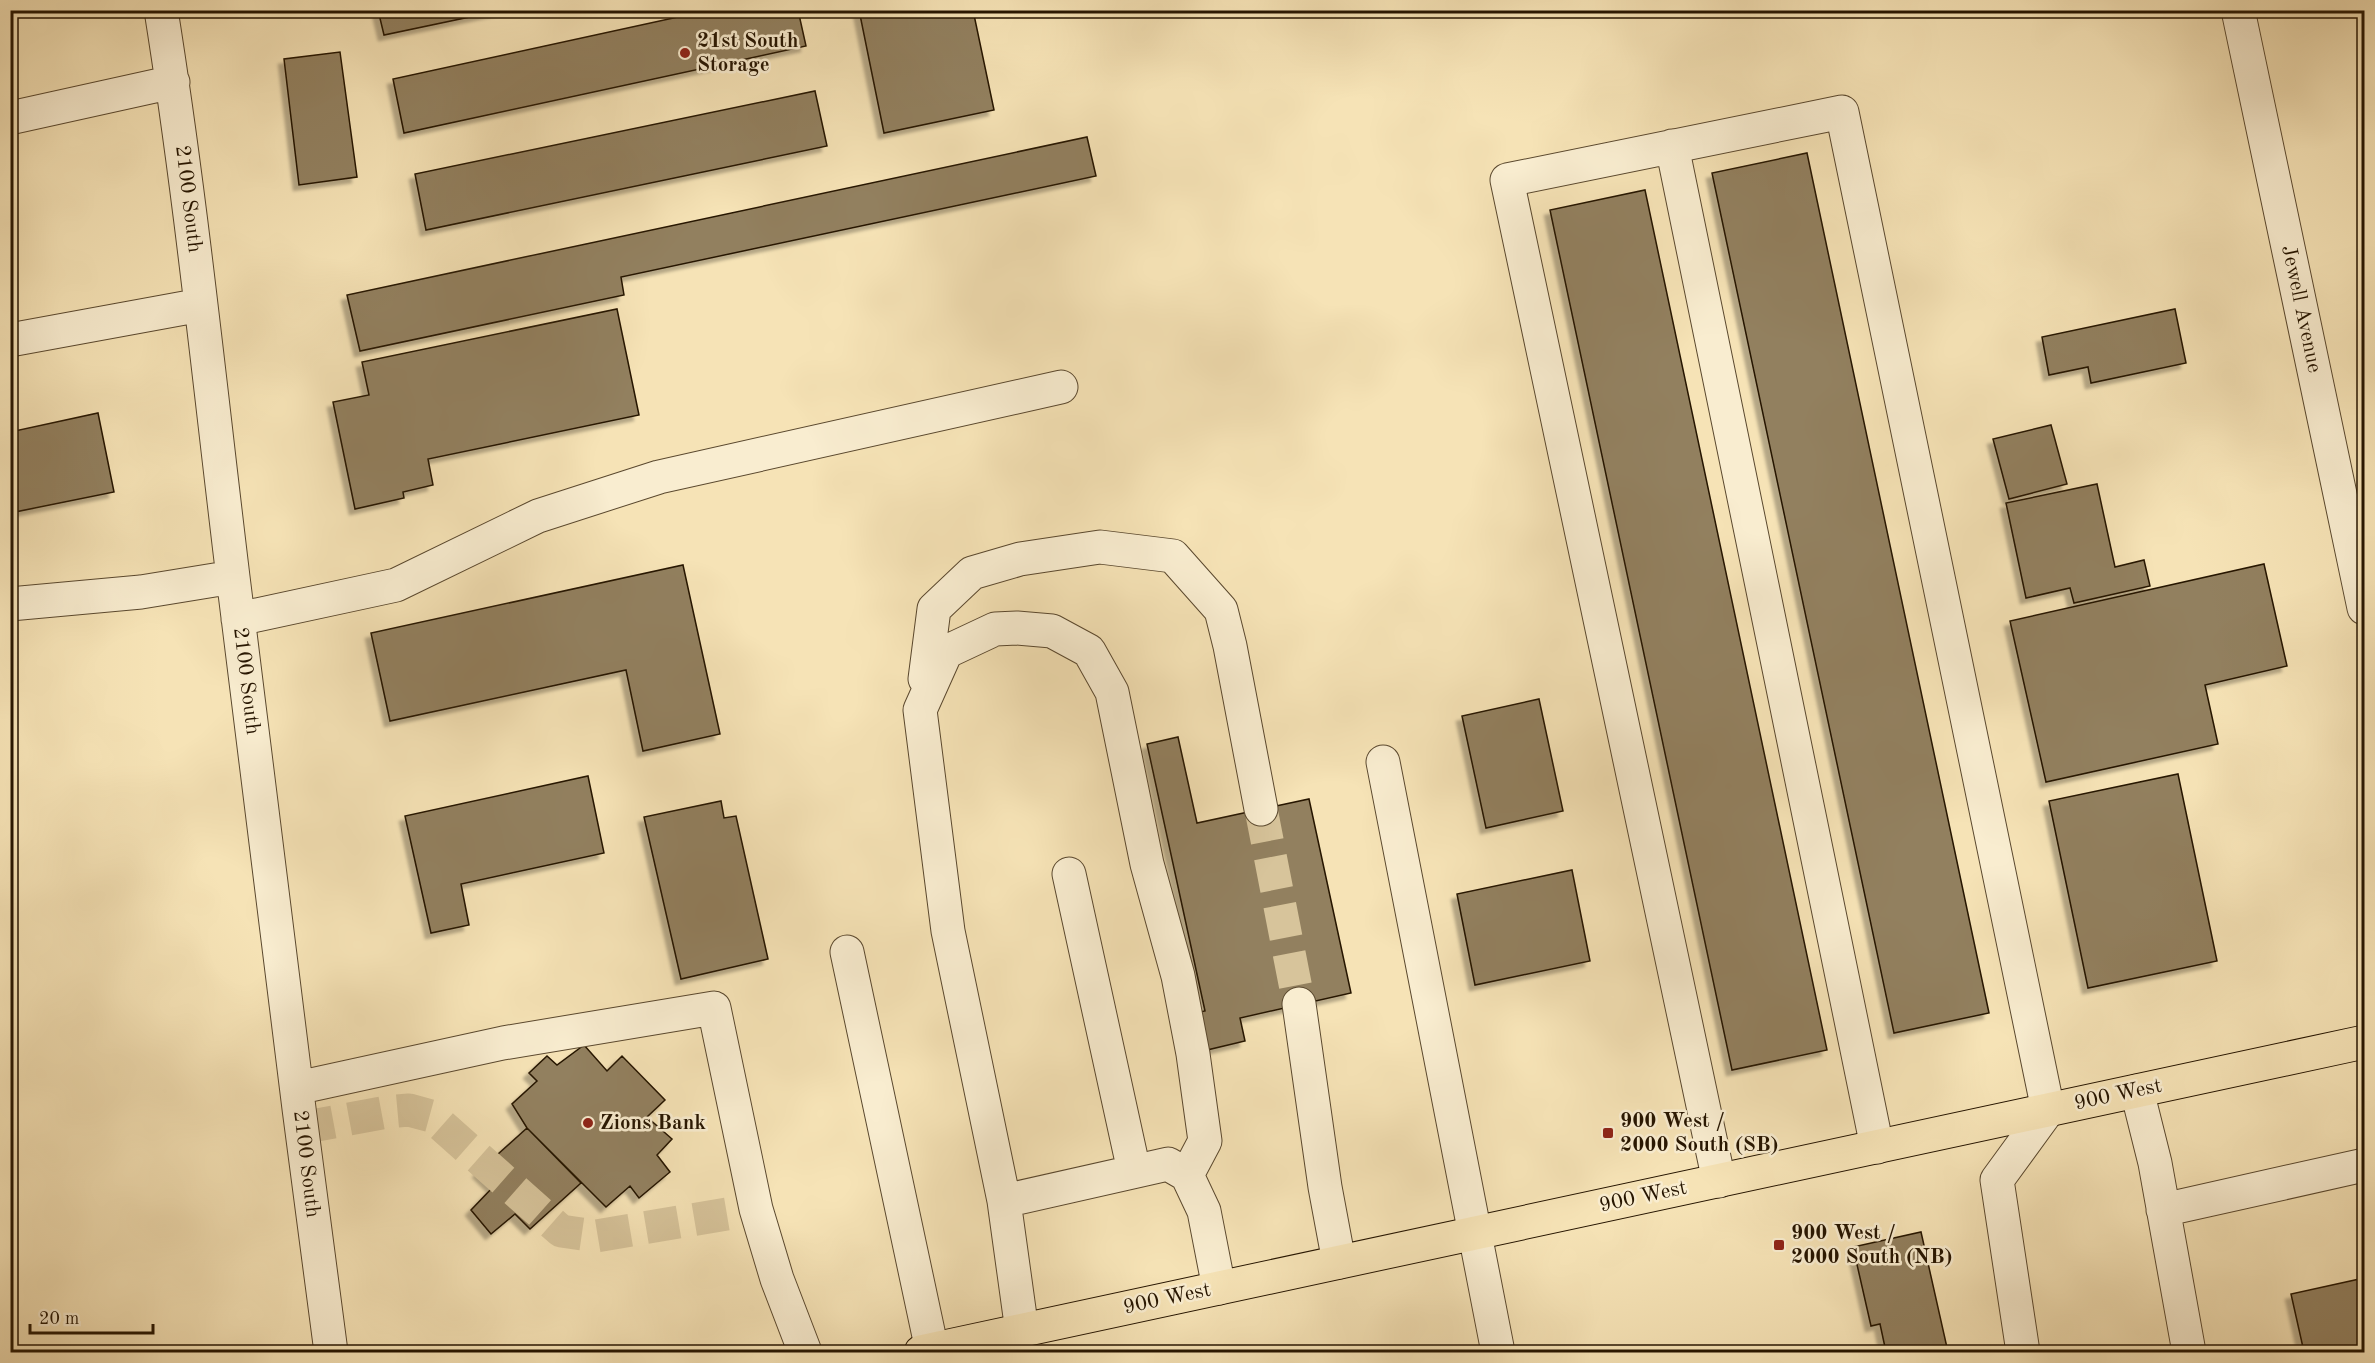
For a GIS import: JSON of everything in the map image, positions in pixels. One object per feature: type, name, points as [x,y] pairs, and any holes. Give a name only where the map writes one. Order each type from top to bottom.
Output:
[{"type":"main road","name":"900 West","points":[[926,1351],[967,1348],[1022,1331],[1218,1288],[2364,1042]]},
{"type":"street","name":"2100 South","points":[[161,10],[173,82],[331,1353]]},
{"type":"street","name":"Jewell Avenue","points":[[2238,10],[2364,608]]},
{"type":"street","points":[[10,118],[173,82]]},
{"type":"street","points":[[1719,1180],[1507,180],[1842,112],[2048,1110],[1997,1180],[2023,1353]]},
{"type":"street","points":[[1672,146],[1876,1147]]},
{"type":"street","points":[[10,340],[201,305]]},
{"type":"street","points":[[238,619],[396,585],[538,516],[659,477],[1060,387]]},
{"type":"street","points":[[1022,1331],[1004,1201],[948,931],[920,710],[934,609],[972,573],[1020,559],[1100,547],[1173,556],[1221,610],[1261,809]]},
{"type":"street","points":[[10,604],[141,592],[233,577]]},
{"type":"street","points":[[920,710],[946,652],[995,629],[1052,631],[1089,651],[1098,664],[1112,692],[1147,864],[1178,976],[1193,1054],[1205,1141],[1187,1175]]},
{"type":"street","points":[[1383,762],[1498,1353]]},
{"type":"street","points":[[1069,874],[1134,1171]]},
{"type":"street","points":[[847,952],[926,1351]]},
{"type":"street","points":[[1299,1005],[1325,1187],[1339,1263]]},
{"type":"street","points":[[297,1088],[503,1043],[714,1008],[756,1209],[777,1279],[805,1353]]},
{"type":"street","points":[[2137,1091],[2163,1210],[2189,1353]]},
{"type":"street","points":[[1004,1201],[1168,1164],[1187,1175],[1203,1211],[1218,1288]]},
{"type":"street","points":[[2163,1210],[2364,1165]]},
{"type":"building","points":[[378,10],[503,10],[384,35]]},
{"type":"building","points":[[710,10],[798,10],[806,46],[404,133],[393,79]]},
{"type":"building","points":[[859,10],[973,10],[994,110],[884,133]]},
{"type":"building","points":[[340,52],[357,177],[299,185],[284,59]]},
{"type":"building","points":[[815,91],[827,146],[426,230],[415,174]]},
{"type":"building","points":[[1087,137],[1096,176],[621,277],[624,295],[360,351],[347,295]]},
{"type":"building","points":[[1807,153],[1989,1013],[1894,1033],[1712,173]]},
{"type":"building","points":[[1645,190],[1827,1050],[1732,1070],[1550,210]]},
{"type":"building","points":[[617,309],[639,415],[428,459],[433,485],[403,492],[404,498],[355,509],[333,402],[369,395],[362,362]]},
{"type":"building","points":[[2175,309],[2186,363],[2091,383],[2088,367],[2049,375],[2042,337]]},
{"type":"building","points":[[98,413],[114,492],[10,513],[10,432]]},
{"type":"building","points":[[2051,425],[2067,484],[2009,499],[1993,439]]},
{"type":"building","points":[[2097,484],[2115,567],[2144,560],[2150,586],[2074,603],[2070,588],[2026,598],[2006,503]]},
{"type":"building","points":[[2264,564],[2287,666],[2205,685],[2218,744],[2046,782],[2010,621]]},
{"type":"building","points":[[683,565],[720,734],[643,751],[626,670],[390,721],[371,633]]},
{"type":"building","points":[[1539,699],[1563,811],[1486,828],[1462,716]]},
{"type":"building","points":[[1178,737],[1197,823],[1309,799],[1351,993],[1240,1018],[1245,1041],[1207,1050],[1199,1012],[1205,1011],[1147,744]]},
{"type":"building","points":[[2178,774],[2217,961],[2088,988],[2049,801]]},
{"type":"building","points":[[588,776],[604,853],[461,884],[469,925],[431,933],[405,816]]},
{"type":"building","points":[[721,801],[724,818],[736,816],[768,959],[681,979],[644,817]]},
{"type":"building","points":[[1572,870],[1590,961],[1475,985],[1457,894]]},
{"type":"building","name":"Zions Bank","points":[[584,1045],[607,1071],[622,1056],[665,1100],[647,1117],[672,1139],[657,1155],[670,1172],[639,1198],[630,1186],[606,1207],[527,1128],[512,1104],[537,1081],[529,1073],[547,1056],[557,1065]]},
{"type":"building","points":[[527,1128],[581,1183],[530,1229],[515,1214],[491,1234],[471,1210],[493,1187],[478,1172]]},
{"type":"building","points":[[1921,1232],[1948,1352],[1886,1352],[1880,1324],[1871,1326],[1853,1247]]},
{"type":"building","points":[[2364,1278],[2364,1352],[2304,1352],[2291,1294]]},
{"type":"tunnel","points":[[1261,809],[1299,1004]]},
{"type":"tunnel","points":[[301,1128],[387,1112],[409,1110],[431,1116],[561,1231],[596,1236],[756,1209]]},
{"type":"place","name":"21st South Storage","points":[[685,53]]},
{"type":"place","name":"Zions Bank","points":[[588,1123]]},
{"type":"place","name":"900 West / 2000 South (SB)","points":[[1608,1133]]},
{"type":"place","name":"900 West / 2000 South (NB)","points":[[1779,1245]]}]
